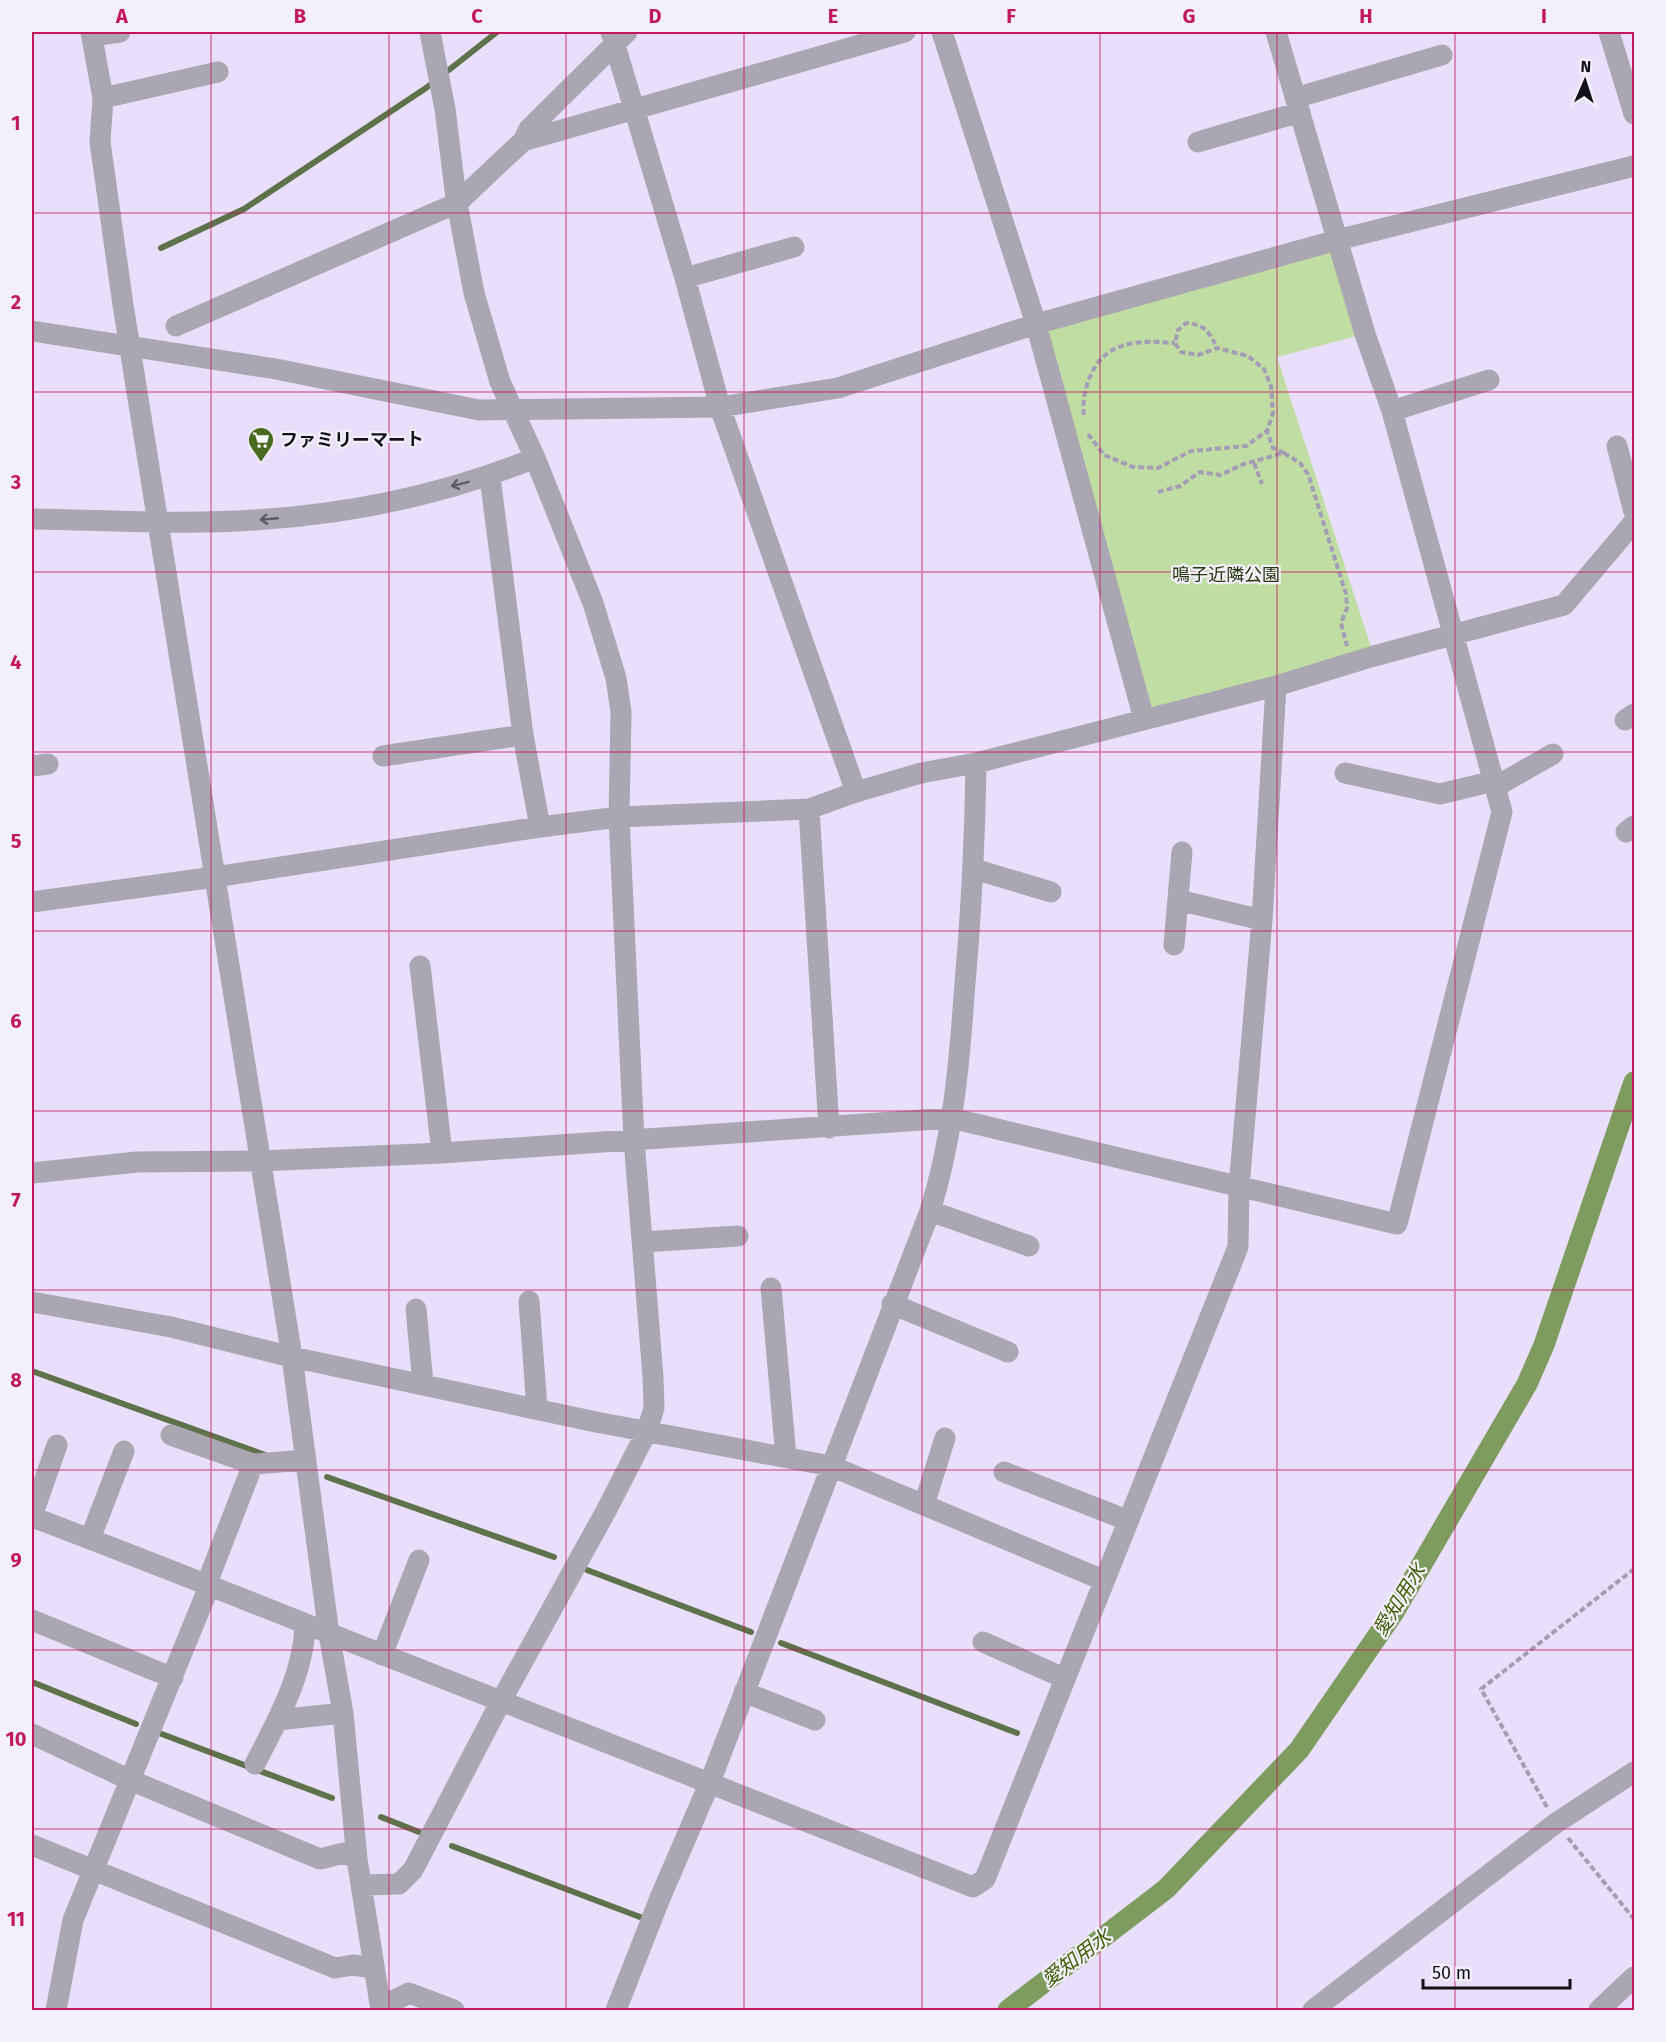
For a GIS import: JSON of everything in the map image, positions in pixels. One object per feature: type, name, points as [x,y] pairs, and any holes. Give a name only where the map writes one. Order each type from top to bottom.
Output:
[{"type":"street","points":[[120,32],[91,34],[103,98],[100,142],[129,347],[292,1357],[328,1634],[343,1713],[357,1859],[363,1885],[373,1968],[381,2009],[409,1993],[454,2010]]},
{"type":"street","points":[[363,1885],[399,1884],[413,1870],[501,1701],[606,1511],[647,1431],[654,1408],[634,1140],[620,817],[621,712],[616,678],[593,603],[535,458],[500,382],[474,293],[457,203],[442,91],[430,32]]},
{"type":"street","points":[[523,141],[905,32]]},
{"type":"street","points":[[942,32],[1036,324],[1144,719]]},
{"type":"street","points":[[32,1173],[137,1162],[260,1161],[442,1153],[951,1118],[1397,1224],[1502,812],[1392,411],[1365,334],[1276,32]]},
{"type":"street","points":[[1609,32],[1627,66],[1635,114]]},
{"type":"street","points":[[618,36],[633,110],[685,278],[720,407],[856,792]]},
{"type":"street","points":[[176,327],[457,203],[523,141],[529,129],[618,36]]},
{"type":"street","points":[[1198,142],[1442,55]]},
{"type":"street","points":[[103,98],[218,72]]},
{"type":"street","points":[[32,332],[276,369],[479,410],[720,407],[838,388],[1036,324],[1337,240],[1635,166]]},
{"type":"street","points":[[685,278],[794,247]]},
{"type":"street","points":[[1392,411],[1490,380]]},
{"type":"street","points":[[1617,446],[1635,512]]},
{"type":"street","points":[[32,519],[253,520],[327,514],[379,505],[490,477],[535,458]]},
{"type":"street","points":[[490,477],[523,735],[540,827]]},
{"type":"street","points":[[32,902],[620,817],[809,809],[856,792],[921,773],[976,763],[1275,686],[1564,606],[1630,535]]},
{"type":"street","points":[[57,1445],[32,1516],[974,1887],[985,1879],[1238,1247],[1239,1187],[1262,920],[1275,686]]},
{"type":"street","points":[[383,756],[523,735]]},
{"type":"street","points":[[1345,772],[1440,794],[1495,784],[1553,754]]},
{"type":"street","points":[[616,2010],[660,1898],[710,1782],[892,1304],[930,1211],[943,1168],[959,1065],[974,869],[976,763]]},
{"type":"street","points":[[809,809],[830,1128]]},
{"type":"street","points":[[1174,945],[1182,852]]},
{"type":"street","points":[[974,869],[1051,892]]},
{"type":"street","points":[[1178,900],[1262,920]]},
{"type":"street","points":[[420,966],[442,1153]]},
{"type":"street","points":[[930,1211],[1029,1246]]},
{"type":"street","points":[[642,1242],[738,1236]]},
{"type":"street","points":[[771,1288],[786,1457]]},
{"type":"street","points":[[529,1301],[537,1409]]},
{"type":"street","points":[[32,1302],[171,1327],[292,1357],[537,1409],[831,1466],[1103,1580]]},
{"type":"street","points":[[892,1304],[1008,1352]]},
{"type":"street","points":[[416,1309],[423,1384]]},
{"type":"street","points":[[171,1434],[253,1464],[306,1460]]},
{"type":"street","points":[[924,1505],[945,1438]]},
{"type":"street","points":[[90,1539],[124,1451]]},
{"type":"street","points":[[56,2010],[73,1920],[92,1869],[173,1678],[253,1464]]},
{"type":"street","points":[[1004,1472],[1127,1520]]},
{"type":"street","points":[[382,1655],[419,1560]]},
{"type":"street","points":[[32,1620],[173,1678]]},
{"type":"street","points":[[255,1764],[277,1720],[304,1650],[305,1625]]},
{"type":"street","points":[[983,1642],[1064,1678]]},
{"type":"street","points":[[744,1692],[815,1720]]},
{"type":"street","points":[[277,1720],[343,1713]]},
{"type":"street","points":[[32,1734],[130,1780],[320,1859],[344,1853],[357,1859]]},
{"type":"street","points":[[1313,2010],[1556,1823],[1635,1772]]},
{"type":"street","points":[[32,1845],[334,1968],[353,1965],[373,1968]]},
{"type":"street","points":[[1599,2010],[1635,1977]]},
{"type":"path","points":[[1175,343],[1145,340],[1124,344],[1106,352],[1093,368],[1086,385],[1083,412],[1088,435],[1104,455],[1133,467],[1158,468],[1191,451],[1246,446],[1267,431],[1273,413],[1271,386],[1263,369],[1248,356],[1217,348],[1198,355],[1180,352],[1175,343],[1178,330],[1186,323],[1197,323],[1205,327],[1217,348]]},
{"type":"path","points":[[1267,431],[1273,448],[1300,463],[1308,474],[1346,594],[1347,608],[1341,623],[1352,664]]},
{"type":"path","points":[[1158,492],[1180,486],[1200,472],[1220,475],[1284,453]]},
{"type":"path","points":[[1254,463],[1262,484]]},
{"type":"path","points":[[1635,1569],[1481,1689],[1556,1823],[1635,1918]]},
{"type":"green space","name":"鳴子近隣公園","points":[[1337,240],[1365,334],[1277,357],[1374,656],[1144,719],[1036,324]]},
{"type":"waterway","points":[[161,248],[244,209],[426,88],[497,32]]},
{"type":"waterway","name":"愛知用水","points":[[1008,2010],[1166,1889],[1299,1750],[1394,1612],[1527,1384],[1544,1345],[1634,1082]]},
{"type":"waterway","points":[[32,1371],[265,1455]]},
{"type":"waterway","points":[[327,1477],[554,1557]]},
{"type":"waterway","points":[[587,1570],[751,1632]]},
{"type":"waterway","points":[[781,1643],[1017,1733]]},
{"type":"waterway","points":[[32,1682],[136,1724]]},
{"type":"waterway","points":[[159,1733],[332,1798]]},
{"type":"waterway","points":[[381,1817],[419,1832]]},
{"type":"waterway","points":[[452,1846],[648,1920]]},
{"type":"place","name":"ファミリーマート","points":[[261,463]]}]
